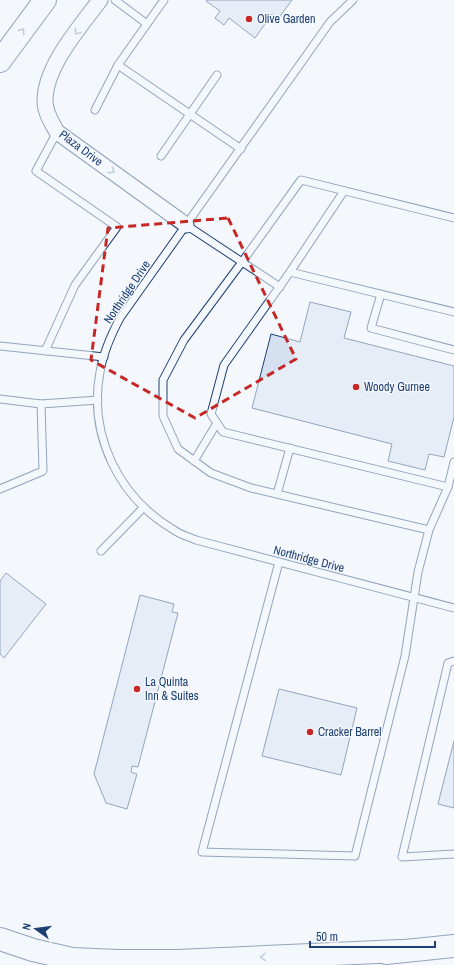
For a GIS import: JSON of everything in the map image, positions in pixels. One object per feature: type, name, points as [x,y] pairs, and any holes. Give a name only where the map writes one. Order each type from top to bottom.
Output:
[{"type":"main road","points":[[0,61],[45,0]]},
{"type":"main road","points":[[0,939],[33,950],[72,959],[118,961],[177,961],[400,951]]},
{"type":"main road","points":[[293,965],[400,951],[454,946]]},
{"type":"street","name":"Plaza Drive","points":[[100,0],[62,54],[50,78],[45,102],[50,120],[57,132],[186,225]]},
{"type":"lane","points":[[115,0],[147,24]]},
{"type":"lane","points":[[95,110],[118,65],[164,0]]},
{"type":"lane","name":"Northridge Drive","points":[[353,0],[330,22],[120,318],[108,342],[100,372],[98,400],[99,419],[105,447],[117,475],[135,499],[174,531],[196,540],[454,608]]},
{"type":"lane","points":[[118,65],[240,149]]},
{"type":"lane","points":[[161,156],[217,75]]},
{"type":"lane","points":[[45,351],[75,285],[117,227],[36,172],[57,132]]},
{"type":"lane","points":[[430,530],[251,488],[211,473],[178,449],[163,416],[163,380],[184,340],[301,180],[454,218]]},
{"type":"lane","points":[[344,191],[280,287],[224,364],[211,414],[223,432],[448,487]]},
{"type":"lane","points":[[186,225],[280,287]]},
{"type":"lane","points":[[290,272],[454,312]]},
{"type":"lane","points":[[381,294],[371,328],[454,350]]},
{"type":"lane","points":[[0,346],[104,356]]},
{"type":"lane","points":[[0,399],[41,404],[98,400]]},
{"type":"lane","points":[[0,489],[43,471],[41,404]]},
{"type":"lane","points":[[194,461],[217,423]]},
{"type":"lane","points":[[277,494],[290,448]]},
{"type":"lane","points":[[279,562],[202,852],[355,856],[405,656],[418,572],[430,530],[448,487],[454,462]]},
{"type":"lane","points":[[101,550],[144,507]]},
{"type":"lane","points":[[454,661],[448,663],[402,857],[454,854]]},
{"type":"highlighted area","points":[[228,218],[296,359],[195,418],[91,360],[108,228]]},
{"type":"building","name":"Olive Garden","points":[[292,0],[278,19],[272,14],[255,38],[229,18],[224,25],[215,18],[220,11],[206,1]]},
{"type":"building","name":"Woody Gurnee","points":[[310,302],[351,312],[344,338],[454,366],[454,417],[444,457],[429,454],[425,470],[388,461],[392,444],[252,408],[271,334],[300,342]]},
{"type":"building","points":[[6,573],[46,604],[4,658],[0,654],[0,581]]},
{"type":"building","name":"La Quinta Inn & Suites","points":[[140,595],[174,604],[172,612],[178,613],[138,767],[132,766],[131,772],[137,774],[127,809],[106,803],[94,774]]},
{"type":"building","name":"Cracker Barrel","points":[[279,689],[357,708],[341,775],[262,756]]},
{"type":"building","points":[[454,741],[454,808],[438,804]]},
{"type":"place","name":"Olive Garden","points":[[249,19]]},
{"type":"place","name":"Woody Gurnee","points":[[356,387]]},
{"type":"place","name":"La Quinta Inn & Suites","points":[[137,689]]},
{"type":"place","name":"Cracker Barrel","points":[[310,732]]}]
